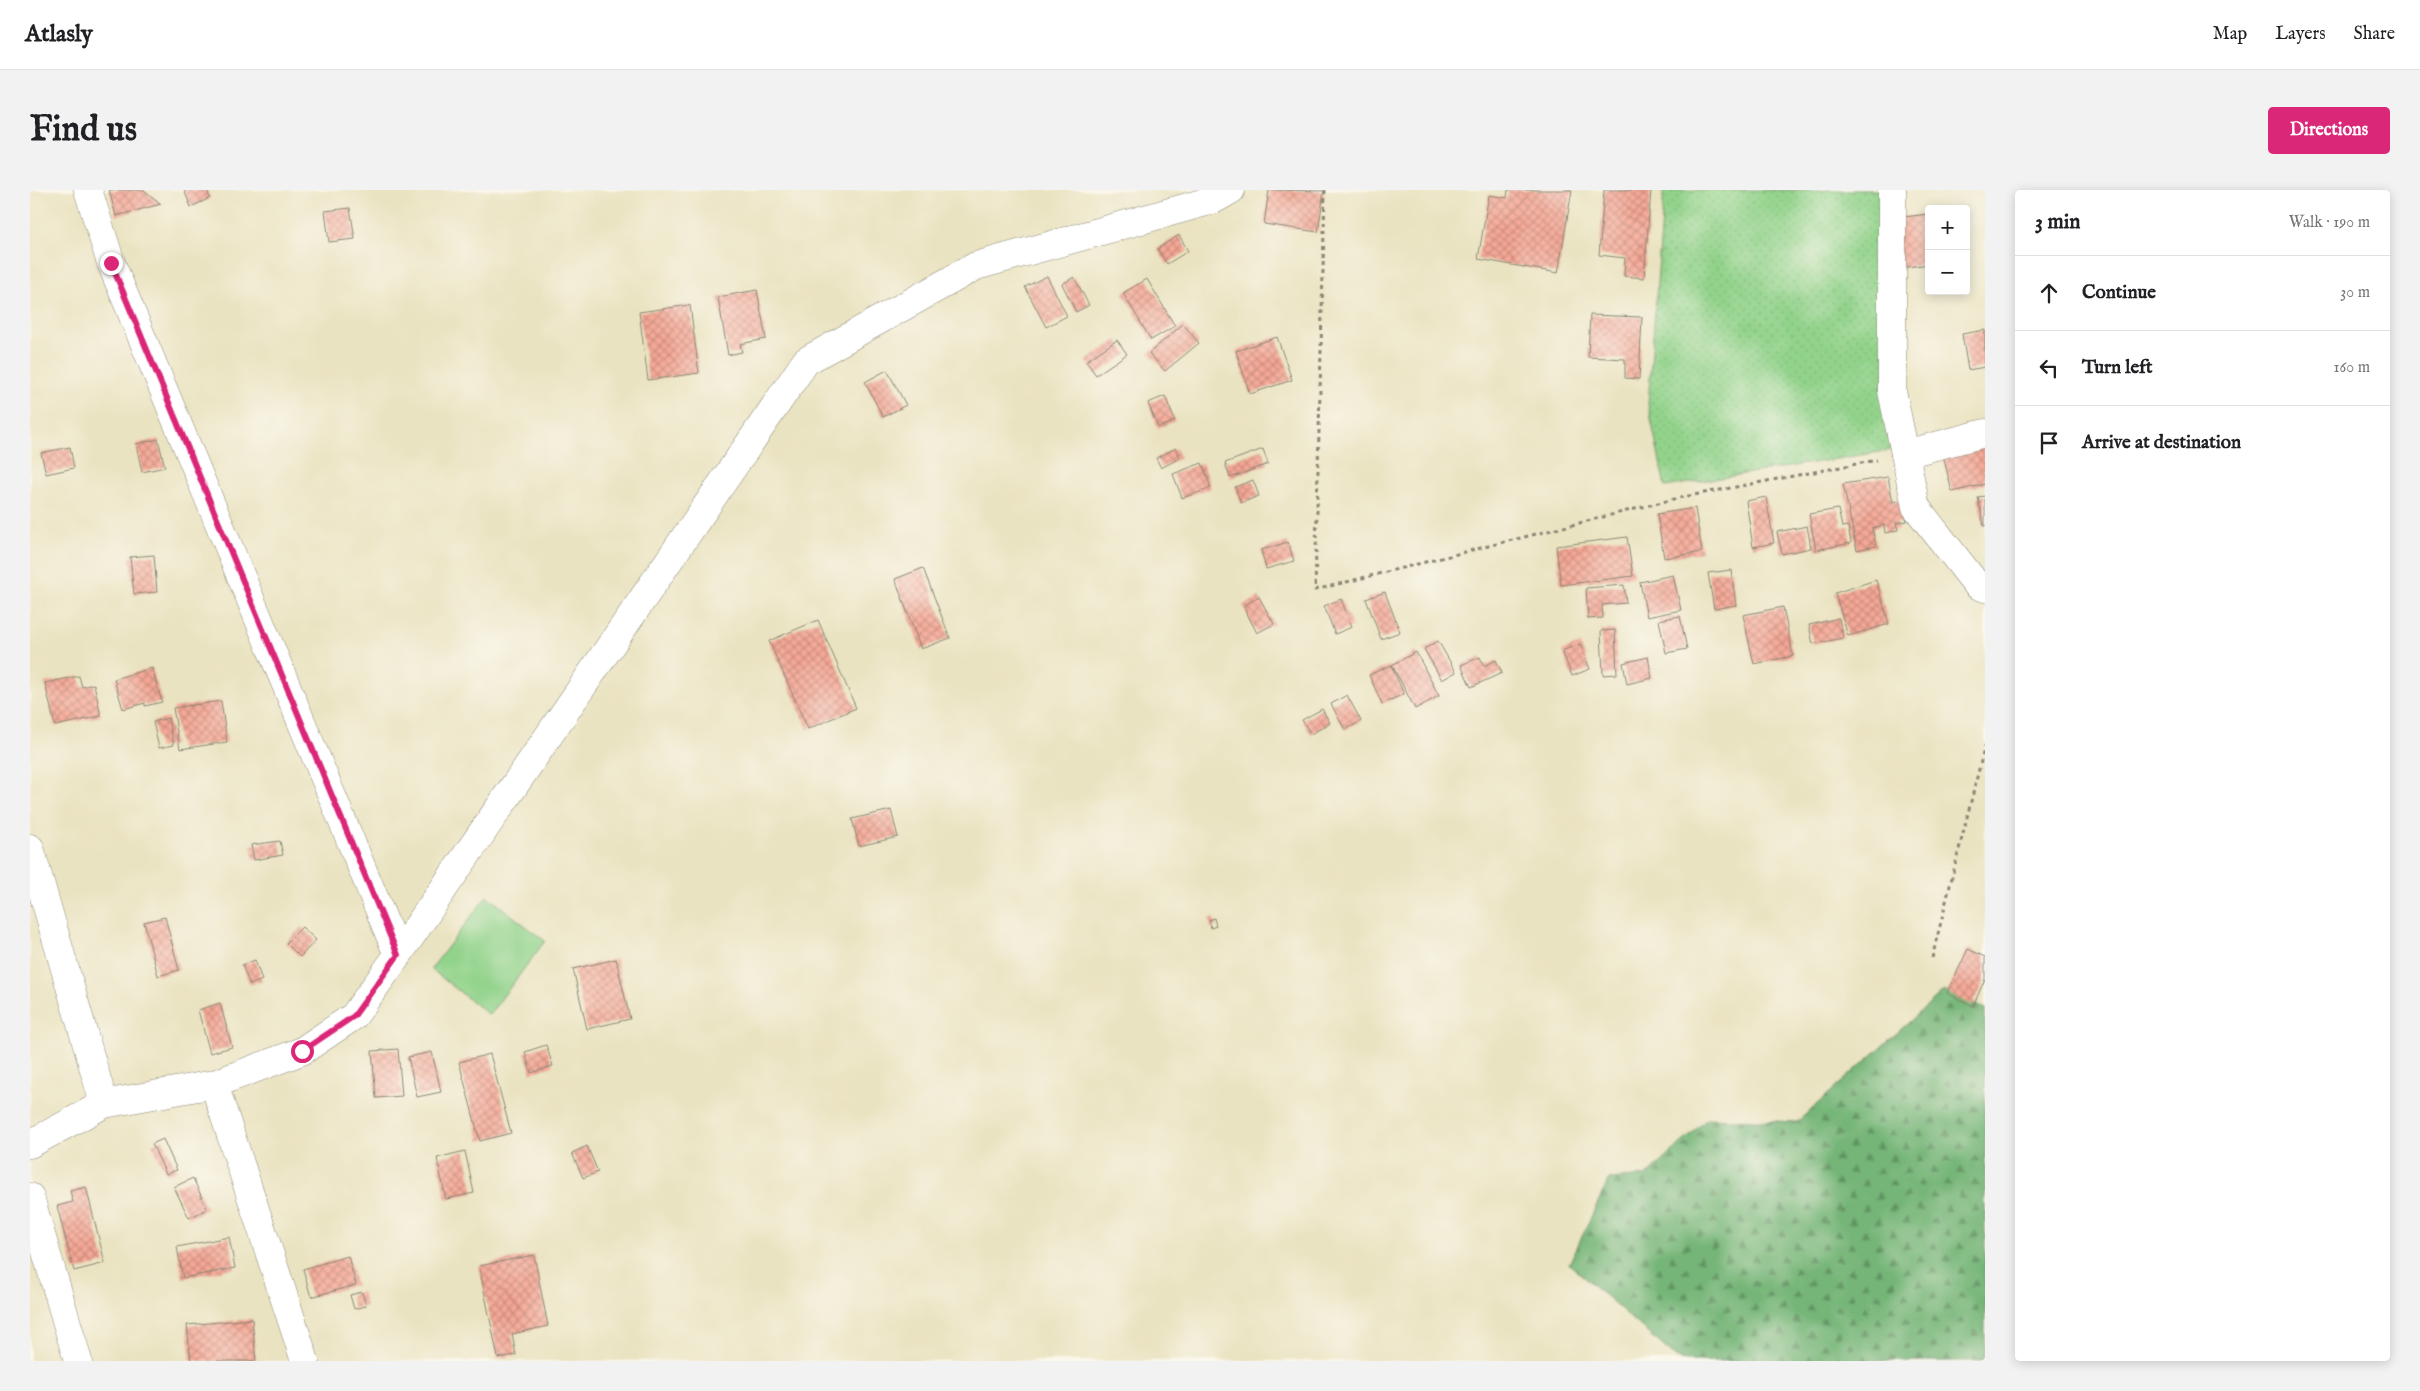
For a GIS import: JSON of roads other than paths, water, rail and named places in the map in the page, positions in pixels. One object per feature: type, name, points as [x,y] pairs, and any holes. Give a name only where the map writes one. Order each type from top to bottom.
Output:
[{"type":"street","points":[[88,190],[111,263],[398,955]]},
{"type":"street","points":[[30,1144],[104,1104],[214,1084],[302,1051],[354,1016],[398,955],[806,361],[976,266],[1214,200],[1231,190]]},
{"type":"street","points":[[1892,190],[1892,391],[1916,507],[1976,585],[1985,588]]},
{"type":"street","points":[[1905,454],[1985,433]]},
{"type":"street","points":[[30,848],[104,1104]]},
{"type":"street","points":[[214,1084],[305,1361]]},
{"type":"street","points":[[30,1197],[78,1361]]}]
